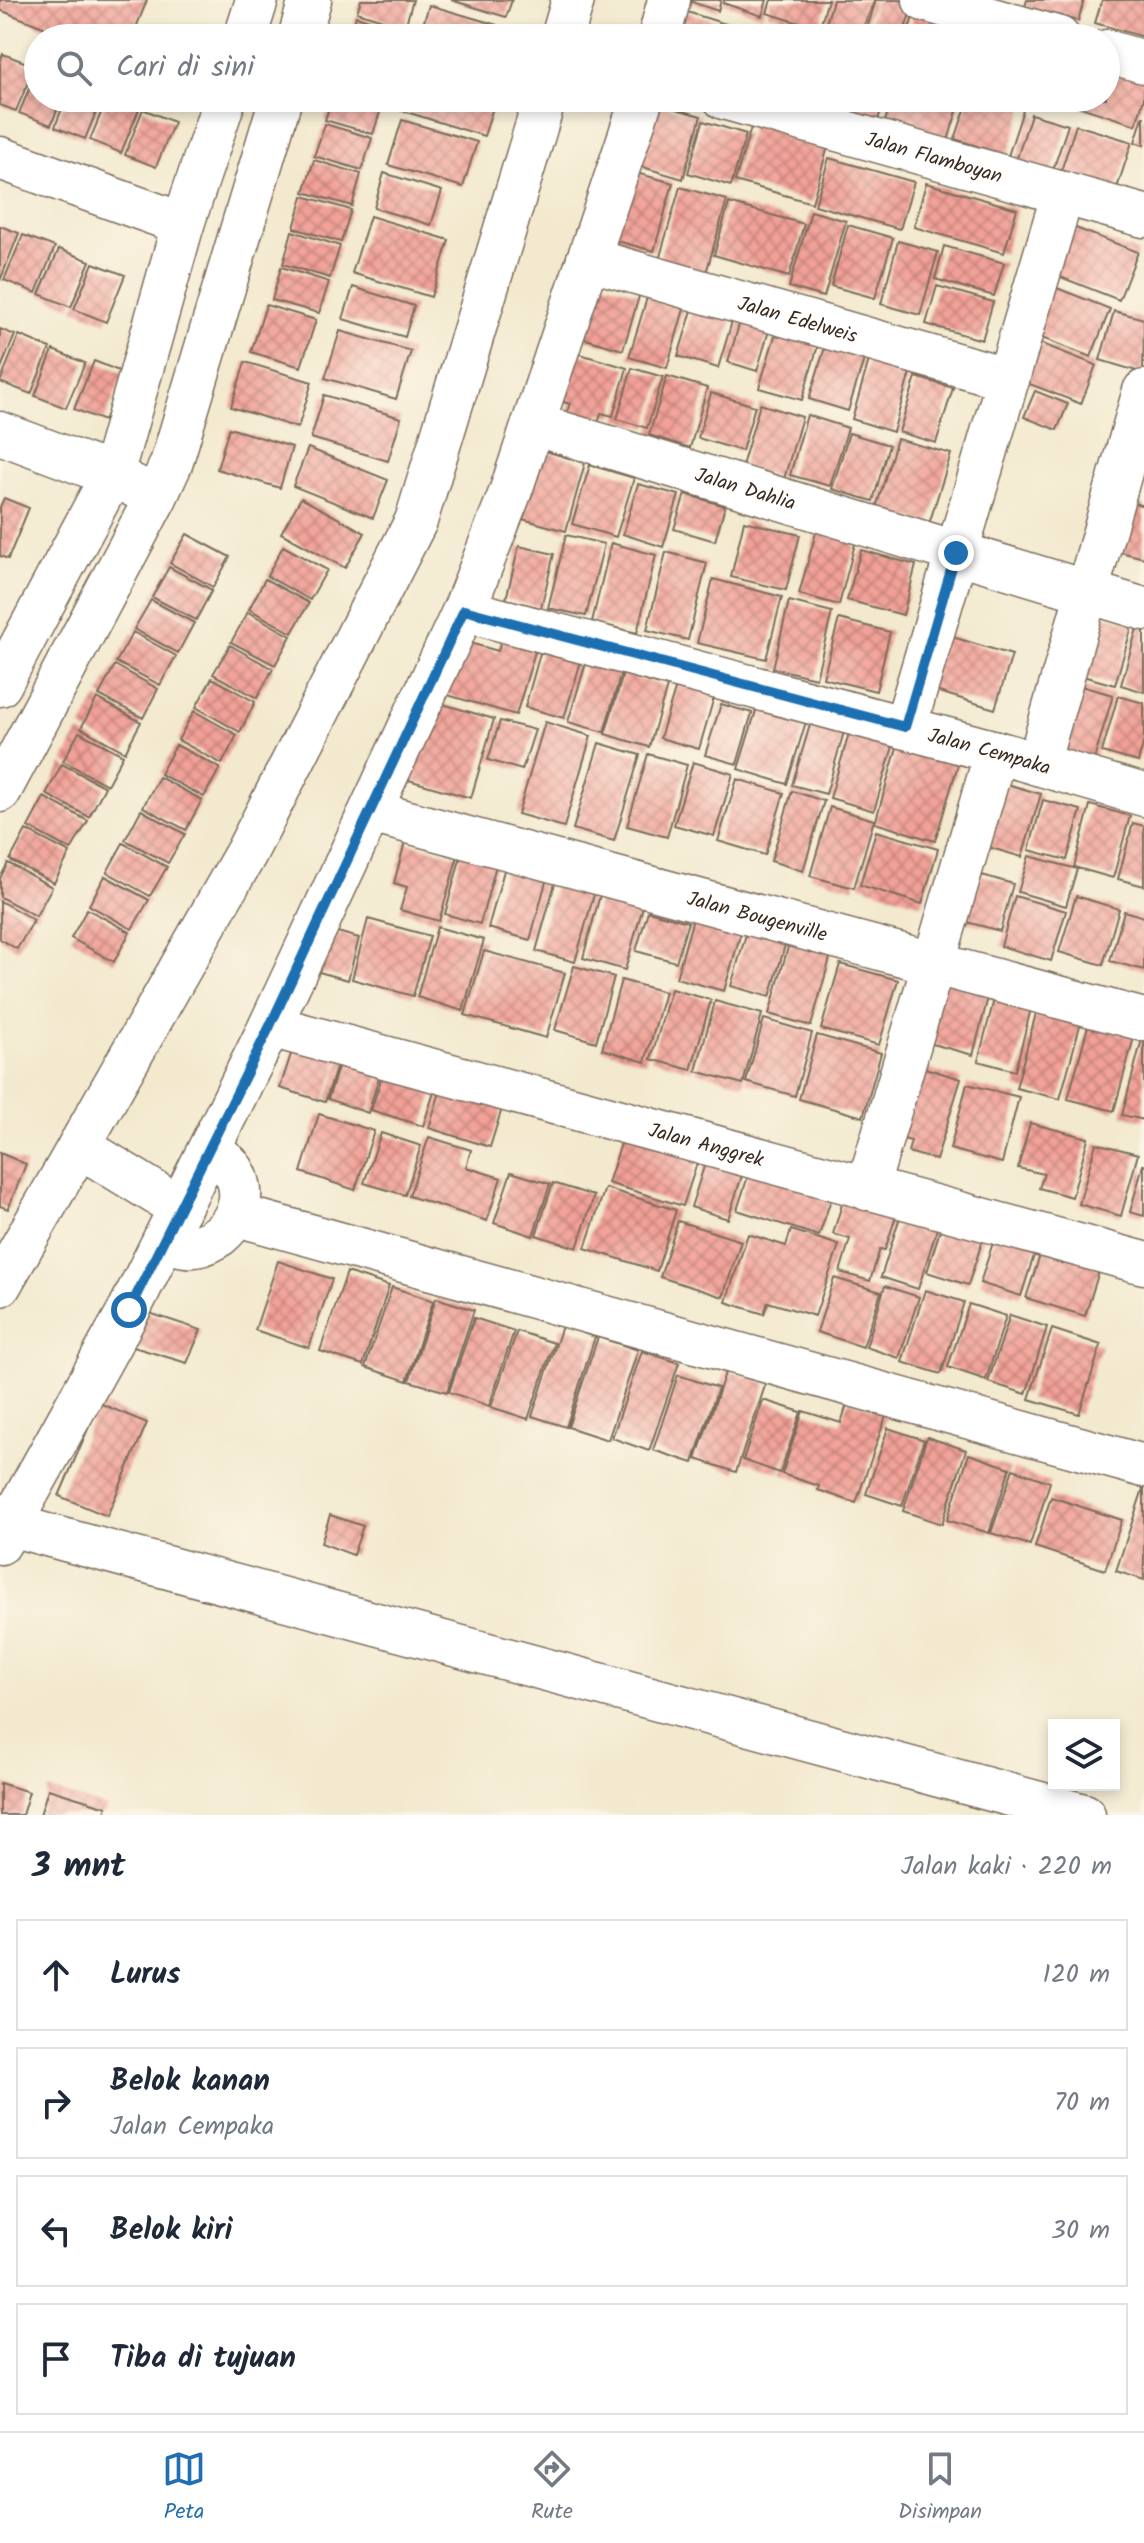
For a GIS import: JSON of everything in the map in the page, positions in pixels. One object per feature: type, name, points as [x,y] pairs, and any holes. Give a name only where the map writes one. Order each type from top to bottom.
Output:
[{"type":"street","points":[[249,24],[257,0]]},
{"type":"street","points":[[303,24],[310,0]]},
{"type":"street","points":[[566,24],[573,0]]},
{"type":"street","points":[[663,24],[669,0]]},
{"type":"street","points":[[924,0],[1009,24]]},
{"type":"street","points":[[1120,55],[1144,62]]},
{"type":"street","points":[[0,685],[112,475],[183,224],[220,112]]},
{"type":"street","points":[[0,791],[171,464],[277,112]]},
{"type":"street","points":[[3,1273],[246,853],[416,521],[541,112]]},
{"type":"street","points":[[637,112],[510,493],[464,610],[209,1150],[170,1217],[129,1310],[5,1534],[1084,1815]]},
{"type":"street","name":"Jalan Flamboyan","points":[[774,112],[1144,216]]},
{"type":"street","points":[[0,158],[183,224]]},
{"type":"street","points":[[905,727],[1063,193]]},
{"type":"street","name":"Jalan Edelweis","points":[[588,259],[1008,379]]},
{"type":"street","points":[[1038,764],[1142,408]]},
{"type":"street","name":"Jalan Dahlia","points":[[533,424],[1144,609]]},
{"type":"street","points":[[0,433],[112,475],[156,497]]},
{"type":"street","name":"Jalan Cempaka","points":[[464,610],[905,727],[1144,795]]},
{"type":"street","points":[[867,1189],[996,752]]},
{"type":"street","name":"Jalan Bougenville","points":[[371,812],[1144,1020]]},
{"type":"street","name":"Jalan Anggrek","points":[[270,1026],[1144,1263]]},
{"type":"street","points":[[79,1146],[113,1168],[170,1217],[192,1247],[219,1238],[237,1215],[240,1189],[230,1166],[209,1150]]},
{"type":"street","points":[[237,1215],[1144,1466]]},
{"type":"building","points":[[0,0],[147,0],[138,24],[36,24],[0,10]]},
{"type":"building","points":[[361,0],[413,0],[406,24],[395,24],[357,12]]},
{"type":"building","points":[[451,0],[512,0],[506,17]]},
{"type":"building","points":[[686,0],[721,0],[718,11]]},
{"type":"building","points":[[724,0],[767,0],[762,16],[723,3]]},
{"type":"building","points":[[771,0],[828,0],[821,24],[803,24],[767,13]]},
{"type":"building","points":[[833,0],[875,0],[865,24],[826,24]]},
{"type":"building","points":[[876,0],[900,0],[913,4],[907,24],[868,24]]},
{"type":"building","points":[[1027,0],[1084,0],[1078,21],[1025,6]]},
{"type":"building","points":[[1102,0],[1144,0],[1144,37],[1120,30],[1120,24],[1095,23]]},
{"type":"building","points":[[429,5],[494,24],[423,24]]},
{"type":"building","points":[[674,8],[726,24],[669,24]]},
{"type":"building","points":[[916,8],[967,24],[911,24]]},
{"type":"building","points":[[356,16],[382,24],[354,24]]},
{"type":"building","points":[[3,54],[24,62],[24,92],[16,111],[0,105],[0,61]]},
{"type":"building","points":[[1120,69],[1144,77],[1144,98],[1136,125],[1096,112],[1120,112]]},
{"type":"building","points":[[24,101],[24,112],[56,112],[51,125],[19,113]]},
{"type":"building","points":[[61,112],[96,112],[85,139],[55,127]]},
{"type":"building","points":[[101,112],[138,112],[121,153],[90,140]]},
{"type":"building","points":[[142,112],[150,112],[174,122],[156,167],[125,155]]},
{"type":"building","points":[[328,112],[380,112],[373,134],[325,120]]},
{"type":"building","points":[[406,112],[492,112],[484,136]]},
{"type":"building","points":[[644,112],[687,112],[701,116],[683,179],[629,163]]},
{"type":"building","points":[[838,112],[880,112],[875,129],[837,117]]},
{"type":"building","points":[[888,112],[957,112],[946,147],[883,128]]},
{"type":"building","points":[[964,112],[1022,112],[1008,156],[955,139]]},
{"type":"building","points":[[1031,114],[1068,125],[1052,173],[1016,161]]},
{"type":"building","points":[[1144,117],[1144,145],[1135,142]]},
{"type":"building","points":[[402,120],[477,142],[463,187],[388,165]]},
{"type":"building","points":[[703,121],[746,134],[731,186],[688,173]]},
{"type":"building","points":[[753,121],[829,143],[812,203],[735,181]]},
{"type":"building","points":[[325,124],[372,138],[362,170],[314,156]]},
{"type":"building","points":[[1076,125],[1132,142],[1116,191],[1060,174]]},
{"type":"building","points":[[829,158],[914,182],[900,229],[815,205]]},
{"type":"building","points":[[314,160],[361,174],[352,206],[304,192]]},
{"type":"building","points":[[625,170],[673,183],[654,251],[606,238]]},
{"type":"building","points":[[384,173],[442,191],[431,225],[374,208]]},
{"type":"building","points":[[926,183],[1017,209],[1004,253],[914,227]]},
{"type":"building","points":[[680,187],[727,200],[706,273],[659,260]]},
{"type":"building","points":[[303,196],[351,210],[341,242],[294,228]]},
{"type":"building","points":[[729,203],[804,224],[789,277],[714,255]]},
{"type":"building","points":[[811,211],[846,221],[824,297],[789,287]]},
{"type":"building","points":[[370,216],[449,240],[431,297],[352,273]]},
{"type":"building","points":[[848,225],[893,238],[875,298],[831,286]]},
{"type":"building","points":[[1068,225],[1138,252],[1119,300],[1050,273]]},
{"type":"building","points":[[0,226],[19,233],[0,281]]},
{"type":"building","points":[[292,231],[340,246],[330,278],[283,264]]},
{"type":"building","points":[[23,235],[55,247],[36,293],[4,280]]},
{"type":"building","points":[[898,241],[938,252],[920,315],[881,304]]},
{"type":"building","points":[[944,246],[1004,263],[994,296],[935,279]]},
{"type":"building","points":[[59,249],[90,261],[71,307],[39,294]]},
{"type":"building","points":[[93,263],[125,275],[106,322],[74,309]]},
{"type":"building","points":[[281,267],[329,282],[319,313],[272,300]]},
{"type":"building","points":[[589,278],[640,293],[623,350],[572,335]]},
{"type":"building","points":[[937,286],[993,302],[982,340],[926,324]]},
{"type":"building","points":[[1052,286],[1110,309],[1091,357],[1034,335]]},
{"type":"building","points":[[353,287],[414,306],[405,337],[343,319]]},
{"type":"building","points":[[649,291],[686,302],[667,368],[629,357]]},
{"type":"building","points":[[694,304],[734,315],[718,368],[678,356]]},
{"type":"building","points":[[266,305],[316,320],[301,367],[251,352]]},
{"type":"building","points":[[1114,311],[1144,319],[1143,373],[1100,360]]},
{"type":"building","points":[[741,318],[770,327],[757,371],[728,362]]},
{"type":"building","points":[[0,329],[15,335],[0,370]]},
{"type":"building","points":[[777,329],[819,342],[802,400],[759,388]]},
{"type":"building","points":[[340,331],[411,351],[396,399],[325,378]]},
{"type":"building","points":[[19,335],[50,348],[31,394],[0,382]]},
{"type":"building","points":[[1037,342],[1096,365],[1081,404],[1022,381]]},
{"type":"building","points":[[826,344],[865,356],[848,411],[809,399]]},
{"type":"building","points":[[563,349],[627,368],[613,416],[601,413],[598,424],[566,414],[570,404],[548,397]]},
{"type":"building","points":[[53,350],[85,363],[66,408],[35,396]]},
{"type":"building","points":[[869,360],[910,373],[893,432],[852,419]]},
{"type":"building","points":[[94,361],[124,373],[104,421],[74,409]]},
{"type":"building","points":[[245,362],[312,382],[298,428],[231,407]]},
{"type":"building","points":[[632,368],[663,377],[647,428],[617,419]]},
{"type":"building","points":[[667,376],[707,388],[690,448],[649,435]]},
{"type":"building","points":[[916,377],[953,388],[936,443],[899,432]]},
{"type":"building","points":[[1035,391],[1068,404],[1057,430],[1024,417]]},
{"type":"building","points":[[711,393],[755,406],[742,451],[698,438]]},
{"type":"building","points":[[324,395],[401,418],[388,461],[311,438]]},
{"type":"building","points":[[760,404],[802,417],[784,479],[742,466]]},
{"type":"building","points":[[807,415],[848,428],[830,486],[790,475]]},
{"type":"building","points":[[229,428],[292,447],[280,488],[217,469]]},
{"type":"building","points":[[849,433],[889,445],[873,501],[832,489]]},
{"type":"building","points":[[897,439],[951,454],[929,524],[876,508]]},
{"type":"building","points":[[529,446],[585,463],[566,531],[508,515]]},
{"type":"building","points":[[308,448],[388,480],[373,518],[293,486]]},
{"type":"building","points":[[590,465],[634,478],[616,537],[572,524]]},
{"type":"building","points":[[638,484],[679,495],[663,547],[623,534]]},
{"type":"building","points":[[685,494],[725,506],[715,541],[674,529]]},
{"type":"building","points":[[4,498],[29,508],[8,559],[0,556],[0,507]]},
{"type":"building","points":[[301,498],[365,533],[345,568],[281,533]]},
{"type":"building","points":[[1126,501],[1144,506],[1144,558],[1112,550]]},
{"type":"building","points":[[744,521],[800,535],[786,590],[731,577]]},
{"type":"building","points":[[818,525],[857,536],[839,605],[799,594]]},
{"type":"building","points":[[187,534],[230,557],[213,587],[170,563]]},
{"type":"building","points":[[566,535],[604,544],[586,616],[548,608]]},
{"type":"building","points":[[611,543],[656,555],[637,633],[592,622]]},
{"type":"building","points":[[283,546],[327,570],[310,600],[267,576]]},
{"type":"building","points":[[519,546],[554,554],[541,608],[506,599]]},
{"type":"building","points":[[861,550],[916,565],[903,615],[847,600]]},
{"type":"building","points":[[666,552],[707,563],[688,640],[647,630]]},
{"type":"building","points":[[169,567],[212,590],[196,620],[152,597]]},
{"type":"building","points":[[265,579],[309,603],[292,633],[249,609]]},
{"type":"building","points":[[713,579],[782,597],[766,659],[697,643]]},
{"type":"building","points":[[151,600],[194,623],[178,653],[134,629]]},
{"type":"building","points":[[789,601],[832,612],[816,678],[773,668]]},
{"type":"building","points":[[248,612],[291,636],[275,665],[231,642]]},
{"type":"building","points":[[1097,613],[1133,623],[1115,685],[1079,675]]},
{"type":"building","points":[[839,619],[890,632],[876,691],[823,678]]},
{"type":"building","points":[[1139,621],[1144,623],[1144,692],[1121,685]]},
{"type":"building","points":[[133,632],[176,656],[160,685],[116,662]]},
{"type":"building","points":[[502,635],[537,645],[516,715],[437,692],[463,641],[498,651]]},
{"type":"building","points":[[946,635],[1012,655],[995,709],[929,689]]},
{"type":"building","points":[[230,645],[273,669],[257,698],[213,674]]},
{"type":"building","points":[[541,650],[581,661],[564,718],[525,707]]},
{"type":"building","points":[[586,663],[621,673],[604,732],[568,722]]},
{"type":"building","points":[[115,665],[158,689],[143,718],[99,695]]},
{"type":"building","points":[[623,674],[667,687],[649,747],[605,734]]},
{"type":"building","points":[[212,678],[255,702],[240,732],[196,707]]},
{"type":"building","points":[[1063,681],[1113,695],[1094,760],[1044,745]]},
{"type":"building","points":[[677,683],[715,694],[699,749],[660,738]]},
{"type":"building","points":[[1118,696],[1144,703],[1144,741],[1138,762],[1102,752]]},
{"type":"building","points":[[97,698],[141,722],[125,752],[81,728]]},
{"type":"building","points":[[429,700],[494,719],[471,798],[405,779]]},
{"type":"building","points":[[759,701],[808,715],[787,784],[738,769]]},
{"type":"building","points":[[721,704],[752,713],[737,764],[705,755]]},
{"type":"building","points":[[194,711],[237,735],[222,764],[178,740]]},
{"type":"building","points":[[813,715],[846,725],[826,794],[792,785]]},
{"type":"building","points":[[500,721],[535,730],[522,770],[488,760]]},
{"type":"building","points":[[545,722],[591,736],[564,827],[518,814]]},
{"type":"building","points":[[852,723],[896,736],[874,811],[830,798]]},
{"type":"building","points":[[79,732],[123,755],[107,785],[63,761]]},
{"type":"building","points":[[899,741],[960,758],[935,841],[875,823]]},
{"type":"building","points":[[599,743],[640,755],[614,841],[573,829]]},
{"type":"building","points":[[176,745],[220,768],[204,797],[160,774]]},
{"type":"building","points":[[648,754],[687,765],[667,837],[627,826]]},
{"type":"building","points":[[693,762],[733,774],[714,836],[674,825]]},
{"type":"building","points":[[62,764],[105,787],[89,817],[46,794]]},
{"type":"building","points":[[159,777],[202,800],[186,830],[143,807]]},
{"type":"building","points":[[737,779],[784,793],[765,855],[718,841]]},
{"type":"building","points":[[993,780],[1041,794],[1022,857],[974,843]]},
{"type":"building","points":[[792,791],[824,801],[803,871],[771,861]]},
{"type":"building","points":[[44,797],[88,821],[71,850],[28,827]]},
{"type":"building","points":[[1043,800],[1081,810],[1067,860],[1029,850]]},
{"type":"building","points":[[1090,805],[1130,816],[1113,878],[1074,867]]},
{"type":"building","points":[[830,807],[874,820],[854,888],[810,876]]},
{"type":"building","points":[[141,810],[185,834],[168,863],[125,840]]},
{"type":"building","points":[[1133,823],[1144,826],[1144,886],[1118,879]]},
{"type":"building","points":[[26,830],[70,853],[54,883],[10,860]]},
{"type":"building","points":[[876,831],[938,849],[922,904],[860,885]]},
{"type":"building","points":[[405,842],[458,856],[439,921],[400,910],[407,887],[394,883]]},
{"type":"building","points":[[123,843],[167,867],[150,896],[107,872]]},
{"type":"building","points":[[462,852],[497,862],[480,924],[445,914]]},
{"type":"building","points":[[508,856],[550,867],[530,940],[488,928]]},
{"type":"building","points":[[1029,856],[1077,869],[1066,906],[1018,892]]},
{"type":"building","points":[[8,863],[52,887],[36,916],[0,897],[0,878]]},
{"type":"building","points":[[559,869],[598,880],[575,962],[536,951]]},
{"type":"building","points":[[982,875],[1013,884],[1000,931],[967,922]]},
{"type":"building","points":[[105,876],[149,900],[132,929],[89,905]]},
{"type":"building","points":[[603,884],[646,896],[625,970],[583,958]]},
{"type":"building","points":[[1015,896],[1066,911],[1051,961],[1001,946]]},
{"type":"building","points":[[1076,896],[1119,909],[1103,965],[1059,952]]},
{"type":"building","points":[[0,901],[34,920],[17,949],[0,939]]},
{"type":"building","points":[[87,909],[130,932],[114,962],[71,938]]},
{"type":"building","points":[[648,911],[688,922],[676,962],[636,951]]},
{"type":"building","points":[[1124,911],[1144,917],[1144,970],[1110,961]]},
{"type":"building","points":[[694,915],[742,929],[724,991],[676,978]]},
{"type":"building","points":[[368,919],[430,936],[413,996],[352,979]]},
{"type":"building","points":[[749,924],[788,935],[770,997],[731,986]]},
{"type":"building","points":[[319,927],[359,938],[348,980],[308,969]]},
{"type":"building","points":[[437,927],[484,940],[463,1011],[417,997]]},
{"type":"building","points":[[790,940],[832,951],[811,1026],[769,1014]]},
{"type":"building","points":[[484,951],[565,973],[546,1038],[465,1015]]},
{"type":"building","points":[[840,964],[898,980],[879,1045],[821,1029]]},
{"type":"building","points":[[574,966],[614,977],[596,1042],[555,1030]]},
{"type":"building","points":[[932,970],[991,986],[973,1055],[914,1039]]},
{"type":"building","points":[[621,980],[665,992],[645,1062],[602,1049]]},
{"type":"building","points":[[997,988],[1034,997],[1015,1071],[978,1061]]},
{"type":"building","points":[[671,989],[711,1000],[691,1070],[651,1059]]},
{"type":"building","points":[[715,1001],[762,1014],[743,1084],[696,1071]]},
{"type":"building","points":[[1038,1006],[1082,1018],[1060,1099],[1016,1088]]},
{"type":"building","points":[[764,1019],[812,1033],[795,1096],[746,1082]]},
{"type":"building","points":[[1088,1026],[1134,1037],[1114,1111],[1068,1099]]},
{"type":"building","points":[[817,1035],[881,1053],[863,1117],[799,1099]]},
{"type":"building","points":[[1144,1035],[1144,1120],[1122,1115]]},
{"type":"building","points":[[296,1039],[341,1053],[325,1102],[280,1088]]},
{"type":"building","points":[[343,1052],[383,1064],[368,1113],[328,1099]]},
{"type":"building","points":[[386,1064],[438,1080],[423,1126],[371,1110]]},
{"type":"building","points":[[918,1066],[961,1079],[936,1160],[908,1152],[911,1141],[895,1137]]},
{"type":"building","points":[[443,1082],[504,1102],[490,1147],[429,1128]]},
{"type":"building","points":[[967,1084],[1019,1097],[1002,1163],[950,1149]]},
{"type":"building","points":[[319,1114],[374,1131],[355,1190],[301,1172]]},
{"type":"building","points":[[1030,1123],[1088,1138],[1072,1197],[1039,1188],[1044,1174],[1018,1168]]},
{"type":"building","points":[[627,1125],[702,1148],[683,1206],[608,1183]]},
{"type":"building","points":[[381,1133],[421,1146],[405,1195],[364,1183]]},
{"type":"building","points":[[429,1137],[471,1150],[466,1167],[501,1178],[487,1221],[409,1196]]},
{"type":"building","points":[[1096,1143],[1138,1154],[1121,1216],[1079,1204]]},
{"type":"building","points":[[709,1151],[746,1163],[728,1219],[691,1207]]},
{"type":"building","points":[[0,1153],[26,1164],[8,1209],[0,1206]]},
{"type":"building","points":[[752,1164],[834,1190],[819,1236],[737,1210]]},
{"type":"building","points":[[1144,1165],[1144,1216],[1130,1212]]},
{"type":"building","points":[[511,1172],[550,1184],[533,1236],[494,1223]]},
{"type":"building","points":[[553,1183],[594,1196],[577,1248],[536,1235]]},
{"type":"building","points":[[605,1188],[676,1210],[657,1271],[585,1248]]},
{"type":"building","points":[[845,1194],[898,1210],[885,1250],[880,1249],[870,1281],[840,1272],[850,1239],[833,1234]]},
{"type":"building","points":[[903,1207],[940,1219],[918,1289],[881,1277]]},
{"type":"building","points":[[944,1217],[986,1230],[968,1285],[927,1272]]},
{"type":"building","points":[[678,1221],[741,1241],[723,1297],[660,1277]]},
{"type":"building","points":[[791,1230],[839,1245],[815,1316],[768,1302],[764,1314],[726,1302],[748,1234],[786,1246]]},
{"type":"building","points":[[997,1230],[1038,1243],[1021,1296],[980,1283]]},
{"type":"building","points":[[1044,1243],[1102,1262],[1085,1316],[1026,1298]]},
{"type":"building","points":[[278,1261],[332,1279],[309,1348],[255,1330]]},
{"type":"building","points":[[347,1272],[389,1286],[363,1365],[320,1351]]},
{"type":"building","points":[[834,1278],[881,1292],[863,1347],[817,1332]]},
{"type":"building","points":[[885,1286],[919,1297],[899,1358],[866,1347]]},
{"type":"building","points":[[392,1287],[433,1301],[407,1381],[365,1367]]},
{"type":"building","points":[[925,1290],[964,1302],[941,1374],[902,1362]]},
{"type":"building","points":[[436,1298],[474,1310],[447,1392],[409,1381]]},
{"type":"building","points":[[969,1304],[1006,1316],[986,1380],[948,1367]]},
{"type":"building","points":[[140,1310],[201,1330],[187,1363],[127,1345]]},
{"type":"building","points":[[1010,1315],[1047,1327],[1026,1394],[988,1382]]},
{"type":"building","points":[[474,1318],[514,1331],[489,1406],[449,1392]]},
{"type":"building","points":[[562,1326],[595,1337],[566,1427],[532,1416]]},
{"type":"building","points":[[1052,1329],[1101,1345],[1079,1414],[1029,1399]]},
{"type":"building","points":[[517,1331],[554,1343],[528,1419],[491,1407]]},
{"type":"building","points":[[598,1337],[638,1350],[608,1440],[568,1427]]},
{"type":"building","points":[[642,1351],[679,1363],[649,1451],[612,1438]]},
{"type":"building","points":[[726,1370],[766,1383],[736,1472],[696,1459]]},
{"type":"building","points":[[678,1375],[718,1388],[693,1463],[653,1450]]},
{"type":"building","points":[[763,1400],[801,1412],[780,1473],[743,1460]]},
{"type":"building","points":[[848,1401],[887,1413],[856,1503],[782,1474],[803,1411],[841,1423]]},
{"type":"building","points":[[99,1403],[147,1423],[107,1516],[59,1496]]},
{"type":"building","points":[[888,1428],[924,1440],[902,1506],[866,1494]]},
{"type":"building","points":[[927,1437],[966,1450],[942,1524],[903,1511]]},
{"type":"building","points":[[969,1454],[1010,1468],[989,1533],[947,1520]]},
{"type":"building","points":[[1013,1469],[1050,1482],[1030,1545],[991,1533]]},
{"type":"building","points":[[1144,1489],[1144,1580],[1116,1571]]},
{"type":"building","points":[[1051,1497],[1122,1520],[1105,1570],[1035,1547]]},
{"type":"building","points":[[330,1515],[363,1526],[353,1555],[321,1543]]},
{"type":"building","points":[[0,1783],[29,1792],[22,1815],[0,1815]]},
{"type":"building","points":[[48,1789],[107,1807],[104,1815],[40,1815]]},
{"type":"route","points":[[129,1310],[270,1026],[464,610],[905,727],[956,553]]}]
